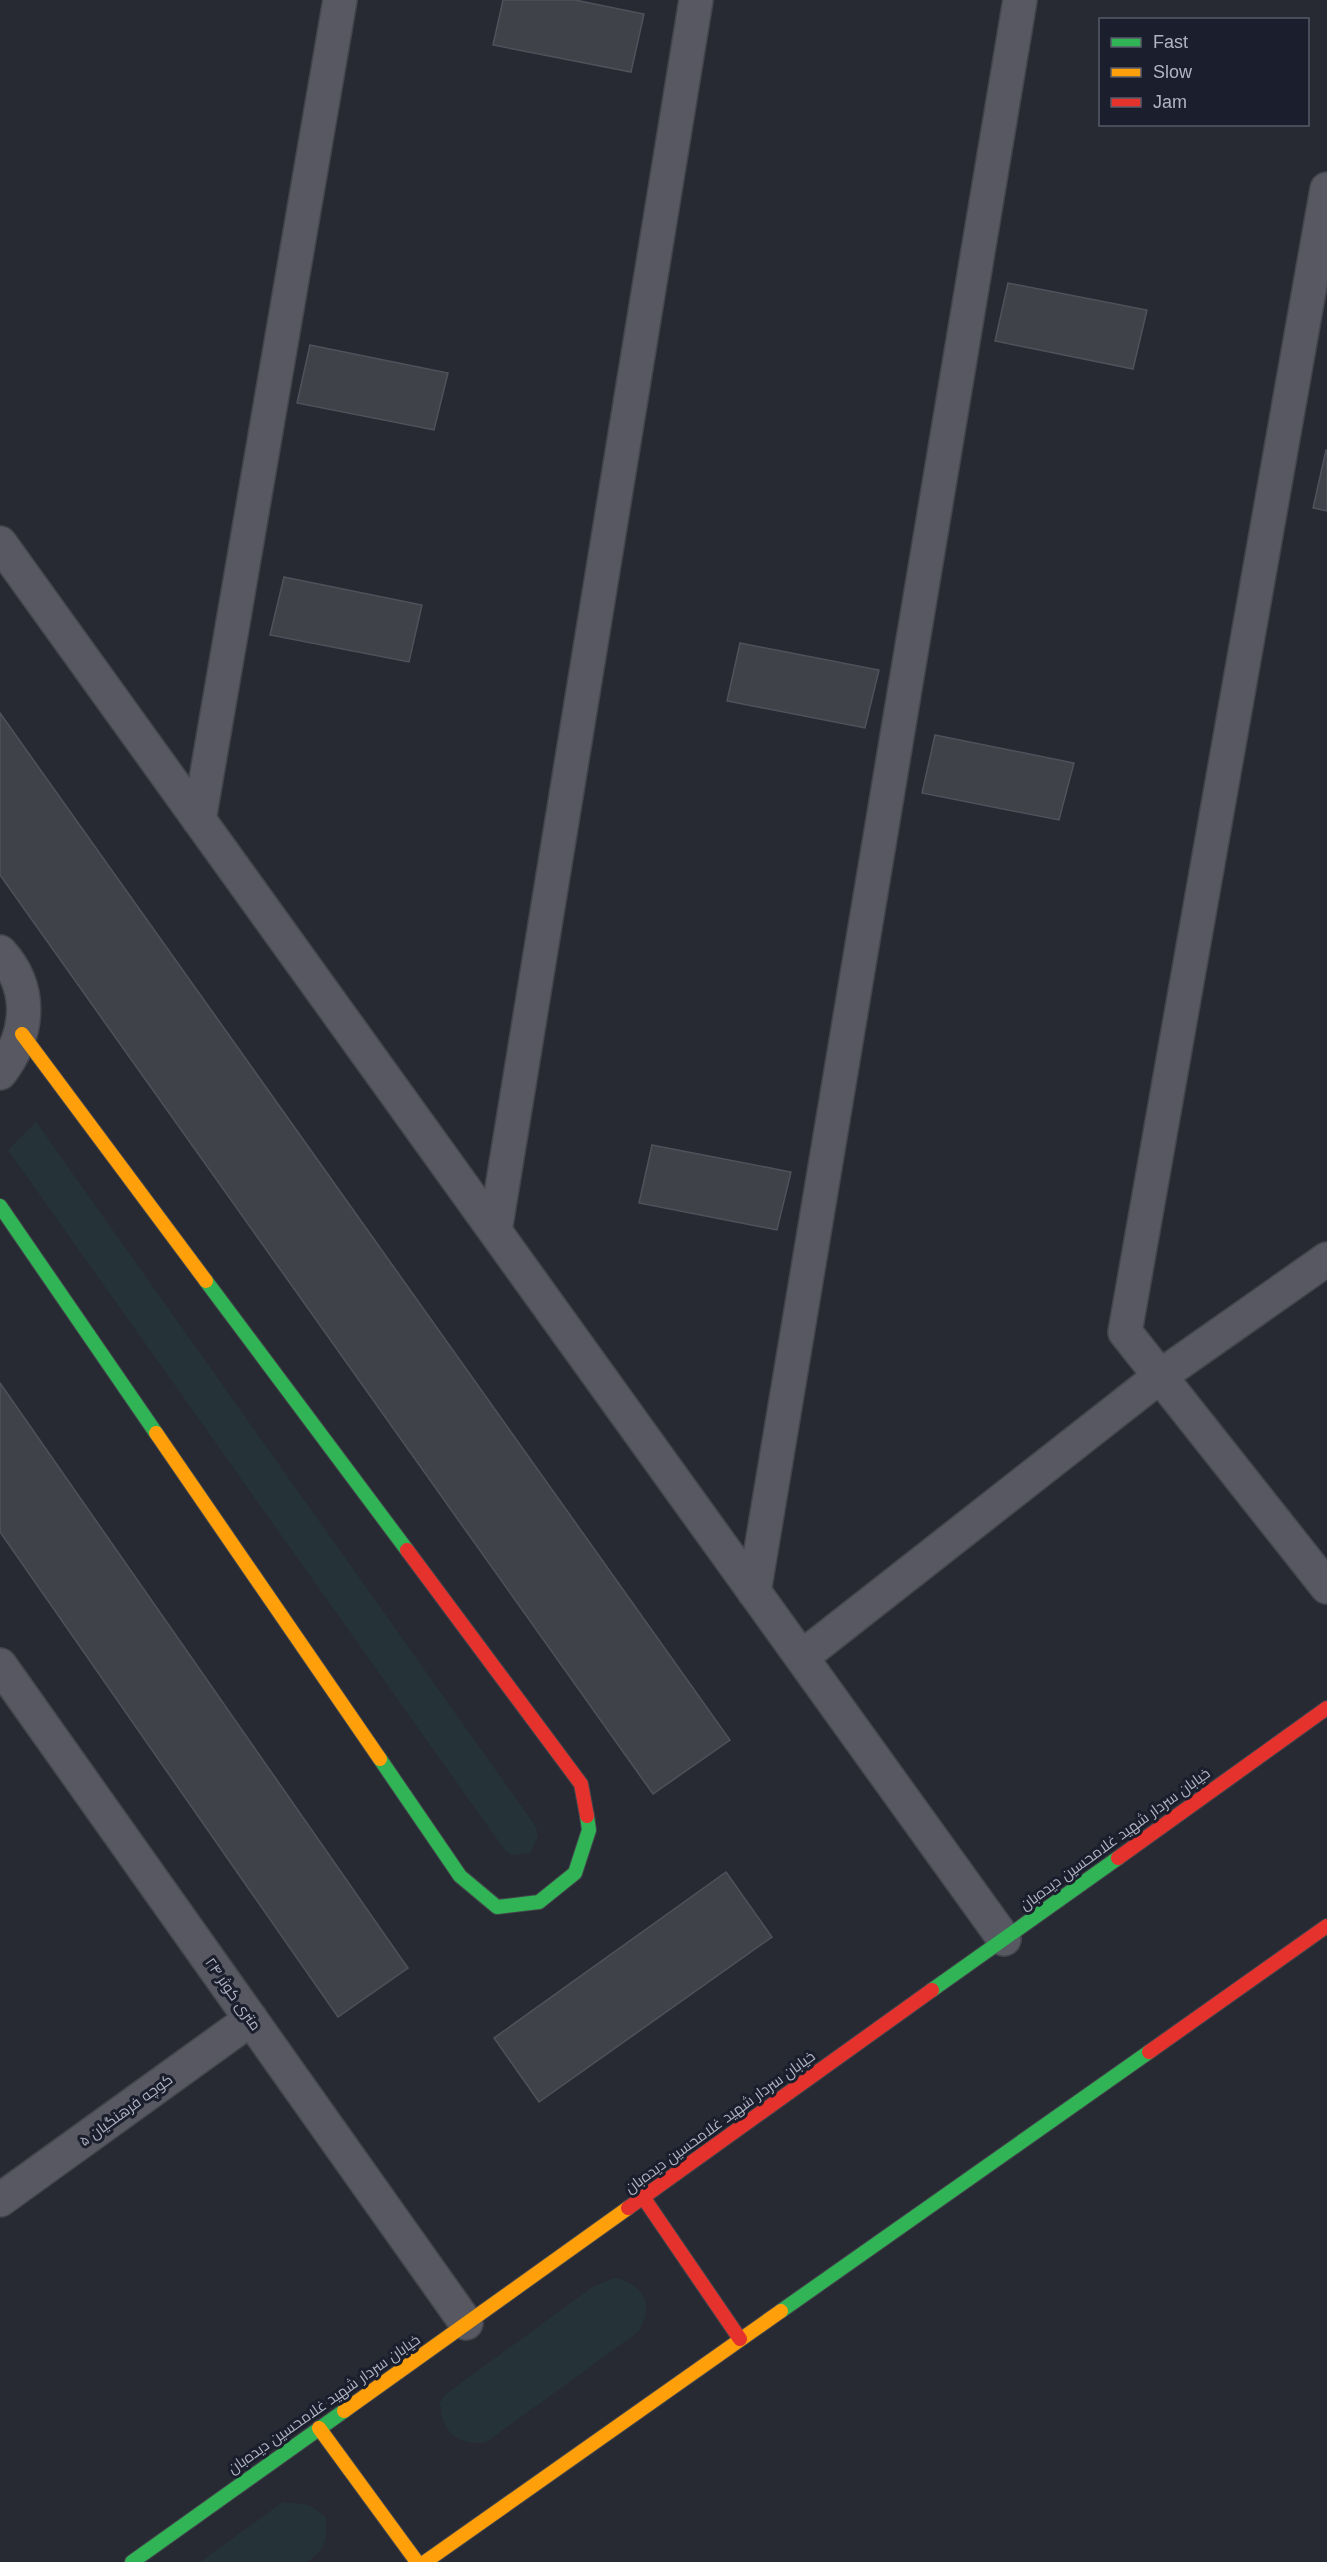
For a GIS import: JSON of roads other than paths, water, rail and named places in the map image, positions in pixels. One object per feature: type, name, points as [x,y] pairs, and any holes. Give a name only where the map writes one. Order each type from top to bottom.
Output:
[{"type":"main road","points":[[0,1206],[460,1876],[497,1907],[539,1902],[576,1873],[589,1830],[581,1784],[22,1034]]},
{"type":"main road","name":"خیابان سردار شهید غلامحسین دیده‌بان","points":[[132,2562],[1327,1708]]},
{"type":"main road","points":[[425,2562],[1327,1926]]},
{"type":"main road","points":[[643,2197],[740,2339]]},
{"type":"main road","points":[[319,2428],[417,2562]]},
{"type":"street","points":[[199,820],[340,0]]},
{"type":"street","points":[[495,1231],[696,0]]},
{"type":"street","points":[[754,1592],[1020,0]]},
{"type":"street","points":[[1327,189],[1321,267],[1125,1332],[1327,1587]]},
{"type":"street","points":[[0,543],[1004,1939]]},
{"type":"street","points":[[0,952],[9,962],[20,984],[24,1009],[22,1034],[12,1057],[0,1073]]},
{"type":"street","points":[[802,1657],[1159,1377],[1327,1260]]},
{"type":"street","name":"۲۴ متری کوثر","points":[[0,1665],[466,2323]]},
{"type":"street","name":"کوچه فرهنگیان ۵","points":[[0,2200],[251,2019]]}]
